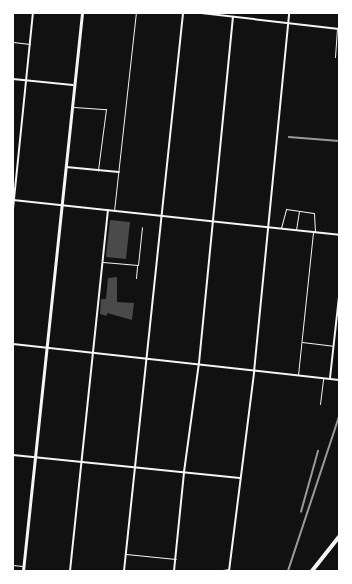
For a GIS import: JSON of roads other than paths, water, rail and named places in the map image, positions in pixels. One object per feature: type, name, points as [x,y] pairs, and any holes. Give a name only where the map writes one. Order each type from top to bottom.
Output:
[{"type":"main road","points":[[312,571],[339,537]]},
{"type":"street","points":[[13,209],[18,150],[28,80],[33,13]]},
{"type":"street","points":[[23,571],[62,206],[73,85],[82,13]]},
{"type":"street","points":[[124,571],[163,215],[183,13]]},
{"type":"street","points":[[201,13],[338,28]]},
{"type":"street","points":[[229,570],[254,372],[266,227],[289,13]]},
{"type":"street","points":[[174,571],[184,472],[199,363],[233,17]]},
{"type":"street","points":[[13,79],[73,85]]},
{"type":"street","points":[[66,167],[118,172]]},
{"type":"street","points":[[14,200],[213,220],[339,235]]},
{"type":"street","points":[[70,571],[83,462],[108,210]]},
{"type":"street","points":[[330,378],[339,296]]},
{"type":"street","points":[[13,344],[199,363],[254,372],[323,377],[339,380]]},
{"type":"street","points":[[13,455],[240,478]]},
{"type":"lane","points":[[114,211],[136,13]]},
{"type":"lane","points":[[335,57],[338,28]]},
{"type":"lane","points":[[13,42],[31,44]]},
{"type":"lane","points":[[71,106],[106,109],[98,170]]},
{"type":"lane","points":[[281,229],[284,210],[315,214],[298,376]]},
{"type":"lane","points":[[296,230],[299,211]]},
{"type":"lane","points":[[136,278],[142,227]]},
{"type":"lane","points":[[102,262],[138,265]]},
{"type":"lane","points":[[302,342],[334,346]]},
{"type":"lane","points":[[320,404],[323,377]]},
{"type":"lane","points":[[125,554],[176,559]]},
{"type":"lane","points":[[13,565],[24,566]]},
{"type":"lane","points":[[216,571],[229,570]]},
{"type":"railway","points":[[289,137],[339,141]]},
{"type":"railway","points":[[288,571],[339,417]]},
{"type":"railway","points":[[301,512],[318,451]]}]
